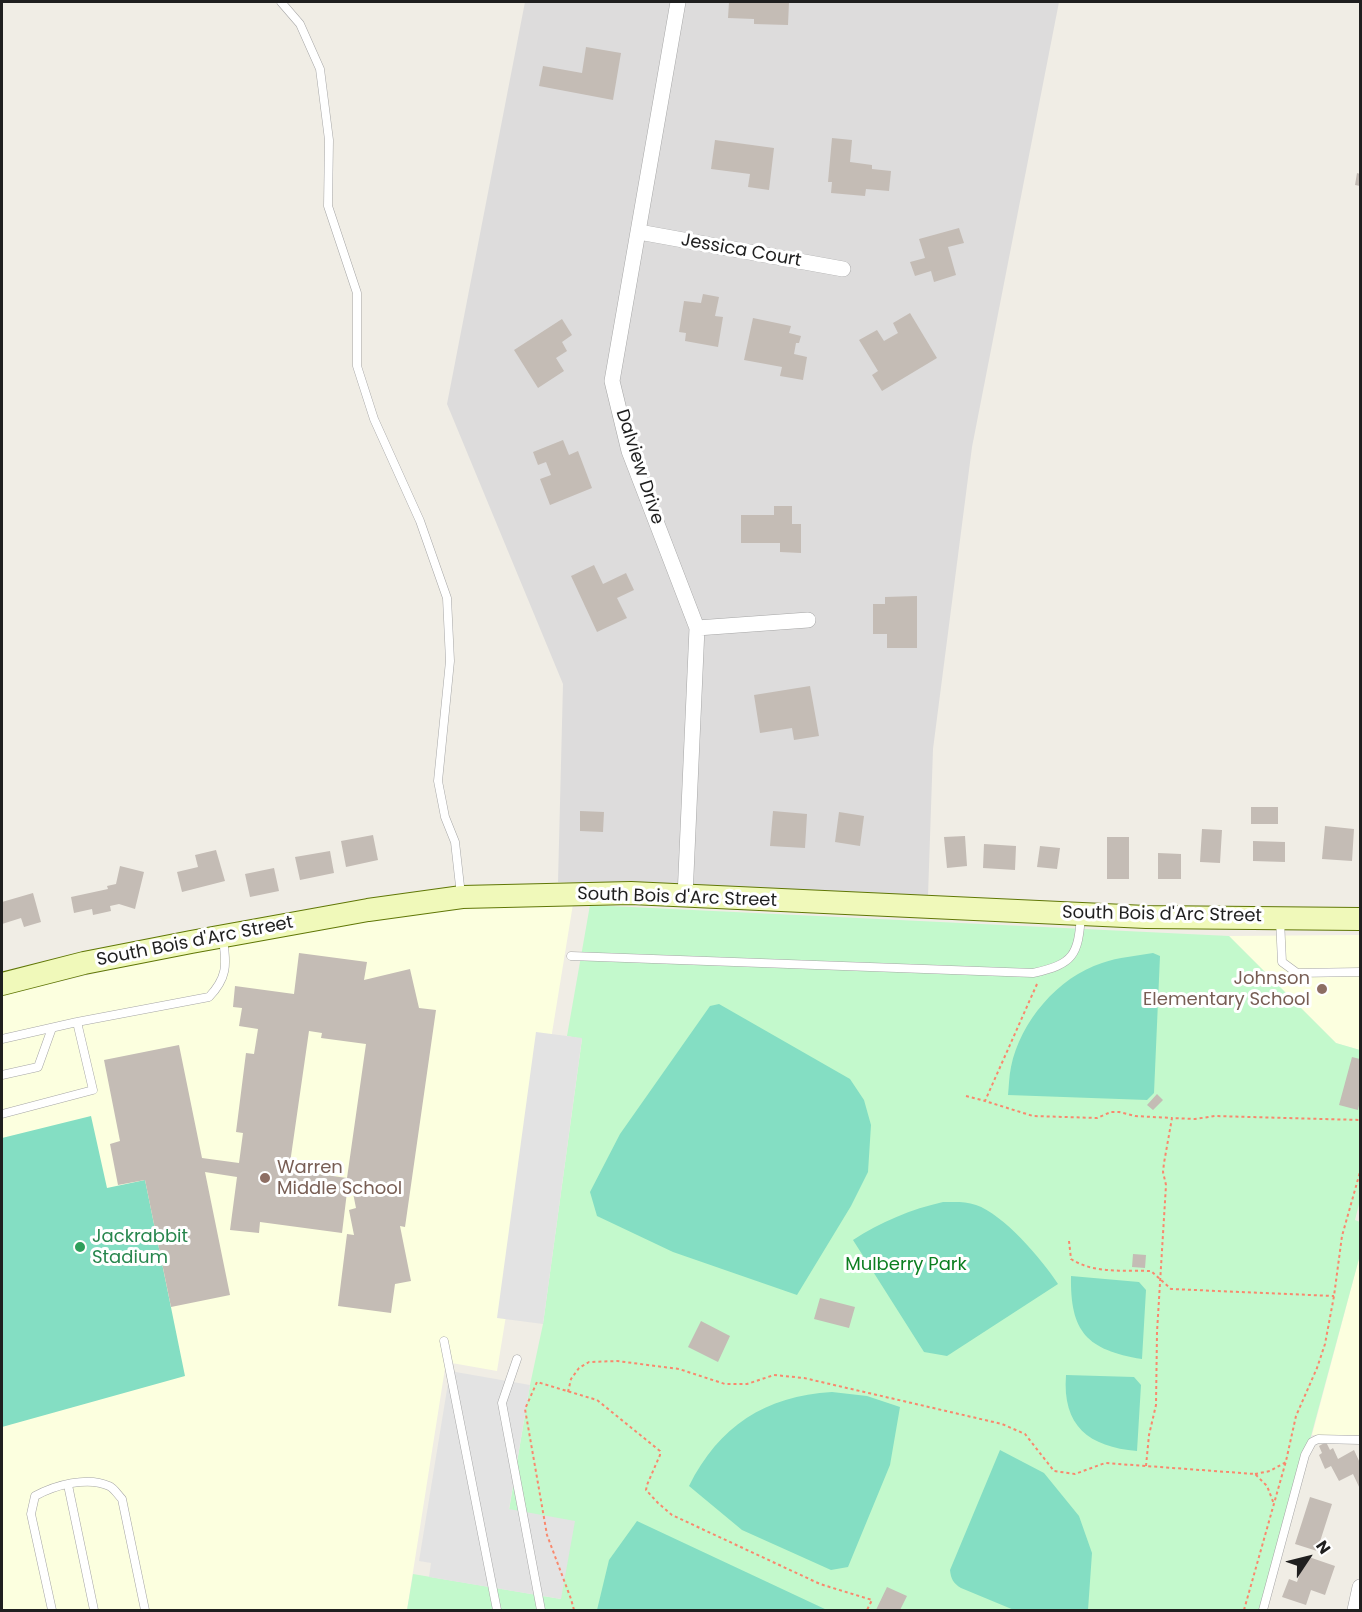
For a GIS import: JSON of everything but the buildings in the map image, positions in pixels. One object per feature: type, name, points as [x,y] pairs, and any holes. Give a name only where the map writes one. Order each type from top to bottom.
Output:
[{"type":"main road","name":"South Bois d'Arc Street","points":[[2,984],[84,963],[222,936],[368,910],[462,897],[631,892],[685,897],[1081,914],[1360,919]]},
{"type":"street","name":"Dalview Drive","points":[[678,2],[612,381],[629,451],[697,628],[685,897]]},
{"type":"street","name":"Jessica Court","points":[[639,232],[843,269]]},
{"type":"street","points":[[697,628],[808,620]]},
{"type":"street","points":[[1354,1611],[1360,1587]]},
{"type":"lane","points":[[281,2],[300,24],[320,69],[329,140],[328,206],[357,293],[357,366],[374,419],[420,520],[447,598],[450,661],[438,781],[445,817],[455,842],[462,897]]},
{"type":"lane","points":[[571,956],[1034,973],[1053,969],[1074,954],[1079,943],[1081,914]]},
{"type":"lane","points":[[1280,918],[1282,962],[1297,973],[1360,972]]},
{"type":"lane","points":[[2,1039],[209,997],[217,989],[227,960],[222,936]]},
{"type":"lane","points":[[2,1114],[93,1090],[77,1022]]},
{"type":"lane","points":[[2,1075],[39,1067],[52,1028]]},
{"type":"lane","points":[[444,1341],[497,1611]]},
{"type":"lane","points":[[518,1359],[508,1381],[502,1403],[541,1611]]},
{"type":"lane","points":[[1263,1611],[1305,1455],[1312,1442],[1318,1439],[1360,1440]]},
{"type":"lane","points":[[52,1611],[31,1514],[35,1496],[49,1488],[91,1481],[111,1486],[122,1499],[145,1611]]},
{"type":"lane","points":[[68,1485],[94,1611]]},
{"type":"path","points":[[985,1101],[1041,971]]},
{"type":"path","points":[[966,1096],[1033,1116],[1096,1118],[1119,1112],[1135,1116],[1195,1119],[1215,1116],[1360,1120]]},
{"type":"path","points":[[1146,1466],[1149,1435],[1156,1405],[1157,1332],[1166,1185],[1164,1172],[1172,1118]]},
{"type":"path","points":[[1244,1611],[1286,1461],[1296,1416],[1317,1368],[1324,1344],[1334,1296],[1342,1236],[1360,1172]]},
{"type":"path","points":[[1069,1241],[1071,1259],[1078,1264],[1095,1269],[1151,1271],[1171,1289],[1334,1296]]},
{"type":"path","points":[[568,1392],[571,1379],[579,1368],[589,1362],[617,1361],[679,1369],[725,1384],[747,1384],[774,1375],[804,1378],[1002,1424],[1025,1434],[1054,1471],[1075,1474],[1105,1463],[1255,1474],[1270,1471],[1286,1461]]},
{"type":"path","points":[[574,1611],[547,1535],[525,1409],[537,1382],[597,1400],[660,1451],[646,1490],[672,1515],[820,1584],[872,1600],[867,1611]]},
{"type":"path","points":[[1255,1474],[1268,1486],[1274,1504]]},
{"type":"shaded area","points":[[525,2],[1059,2],[972,447],[933,749],[928,896],[558,882],[563,684],[447,404]]},
{"type":"shaded area","name":"Warren Middle School","points":[[573,904],[497,1371],[446,1362],[407,1610],[2,1610],[2,995],[110,970],[363,919],[446,907]]},
{"type":"shaded area","name":"Johnson Elementary School","points":[[1360,935],[1360,1050],[1336,1043],[1229,936]]},
{"type":"shaded area","points":[[536,1032],[582,1038],[543,1324],[497,1318]]},
{"type":"shaded area","points":[[1360,1255],[1360,1435],[1312,1435]]},
{"type":"shaded area","points":[[450,1371],[530,1385],[509,1509],[575,1521],[561,1599],[429,1577],[431,1563],[419,1561]]},
{"type":"green space","name":"Mulberry Park","points":[[590,905],[1229,936],[1336,1043],[1360,1050],[1360,1200],[1355,1220],[1360,1222],[1360,1255],[1264,1610],[407,1610],[413,1574],[561,1599],[509,1510],[530,1385],[543,1324],[582,1039],[567,1036]]},
{"type":"green space","points":[[1153,953],[1160,956],[1154,1093],[1147,1100],[1008,1095],[1011,1067],[1023,1034],[1043,1003],[1056,990],[1070,979],[1102,963]]},
{"type":"green space","points":[[719,1004],[850,1079],[864,1100],[871,1125],[868,1172],[851,1206],[797,1295],[673,1252],[597,1216],[590,1192],[620,1134],[710,1006]]},
{"type":"green space","name":"Jackrabbit Stadium","points":[[91,1116],[107,1188],[145,1180],[185,1376],[2,1427],[2,1138]]},
{"type":"green space","points":[[943,1202],[972,1204],[987,1210],[1010,1227],[1032,1250],[1058,1284],[947,1356],[924,1352],[853,1240],[896,1217]]},
{"type":"green space","points":[[1071,1276],[1139,1282],[1146,1290],[1142,1359],[1108,1350],[1095,1344],[1086,1335],[1074,1311]]},
{"type":"green space","points":[[1066,1375],[1134,1377],[1141,1385],[1137,1451],[1105,1445],[1082,1431],[1069,1408]]},
{"type":"green space","points":[[832,1392],[867,1396],[900,1407],[890,1465],[848,1567],[831,1570],[742,1530],[689,1486],[715,1447],[747,1418],[786,1400]]},
{"type":"green space","points":[[1000,1450],[1044,1473],[1079,1516],[1092,1553],[1088,1610],[1014,1610],[961,1588],[953,1580],[950,1570]]},
{"type":"green space","points":[[637,1521],[827,1610],[597,1610],[609,1560]]},
{"type":"place","name":"Johnson Elementary School","points":[[1322,989]]},
{"type":"place","name":"Warren Middle School","points":[[265,1178]]},
{"type":"place","name":"Jackrabbit Stadium","points":[[80,1247]]}]
